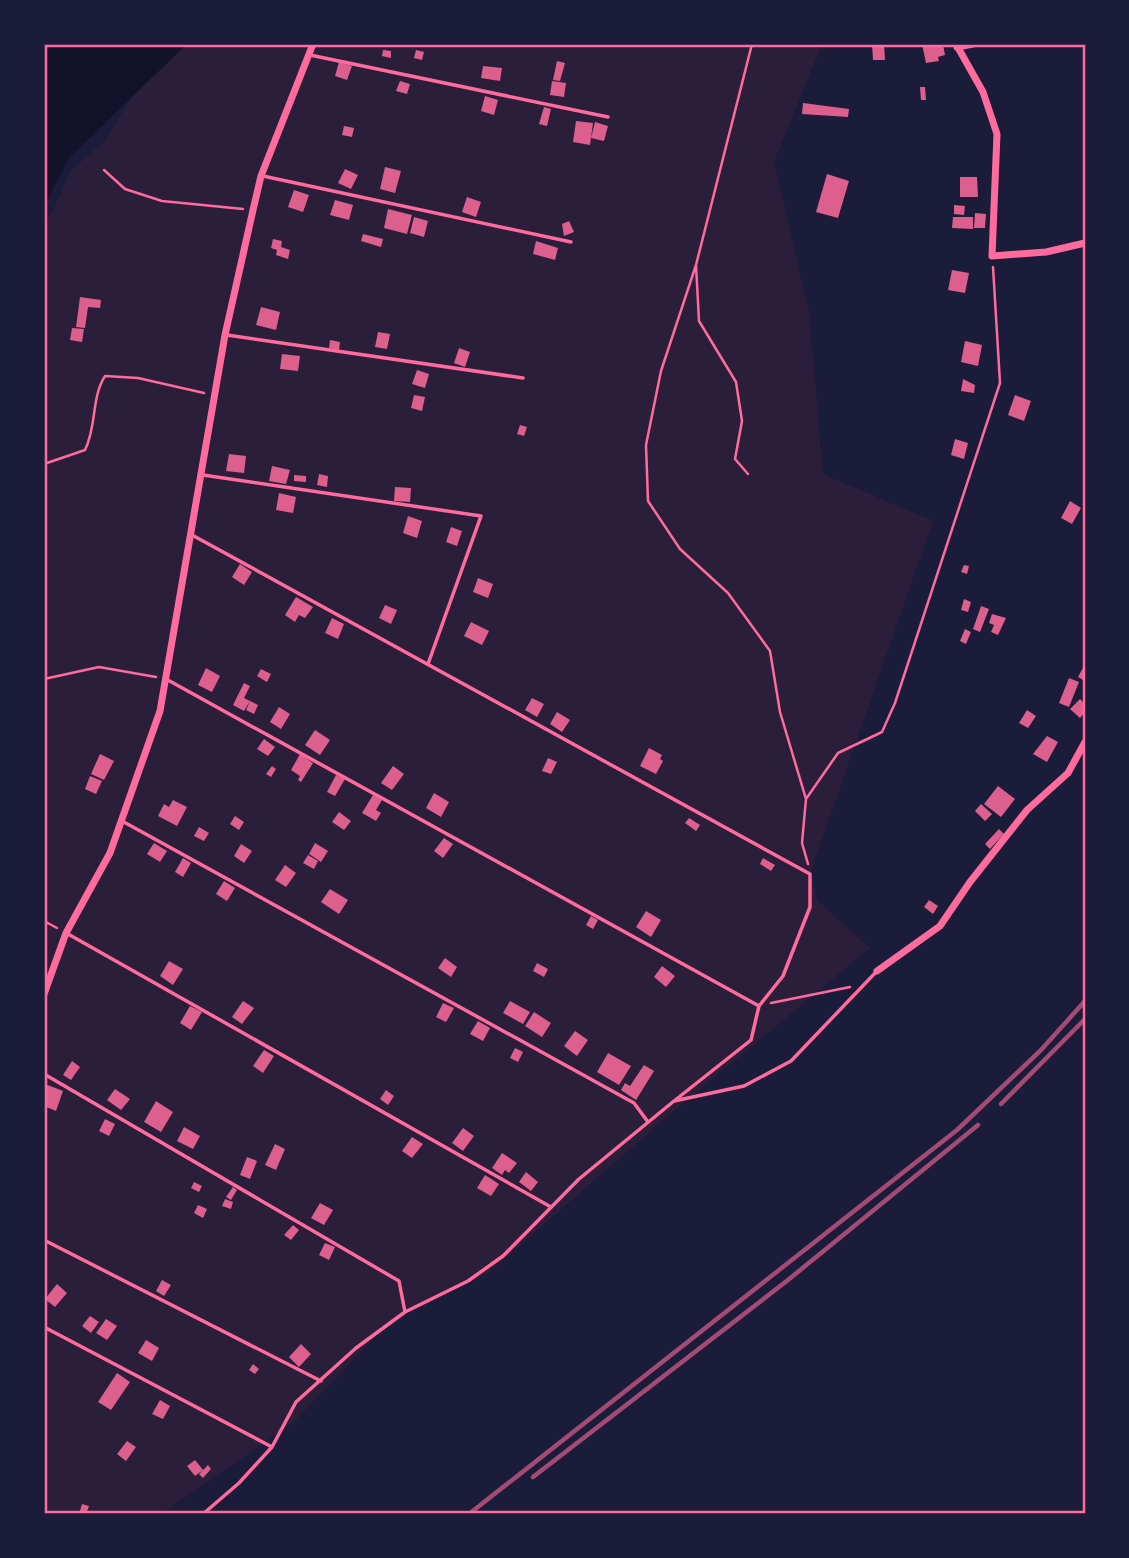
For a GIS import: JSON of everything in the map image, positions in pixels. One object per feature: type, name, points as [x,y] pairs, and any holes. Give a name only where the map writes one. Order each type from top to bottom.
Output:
[{"type":"street","points":[[44,994],[66,933],[110,853],[160,711],[203,475],[225,335],[253,210],[261,176],[313,44]]},
{"type":"street","points":[[973,44],[957,45],[983,92],[997,134],[992,256],[1046,251],[1085,243]]},
{"type":"street","points":[[877,971],[940,926],[970,882],[1027,810],[1068,773],[1085,743]]},
{"type":"lane","points":[[308,55],[608,117]]},
{"type":"lane","points":[[261,176],[571,243]]},
{"type":"lane","points":[[225,335],[523,379]]},
{"type":"lane","points":[[203,475],[481,516],[428,664]]},
{"type":"lane","points":[[192,535],[810,874],[810,906],[783,976],[759,1006],[751,1040],[648,1122],[551,1207],[503,1256],[468,1280],[405,1312],[356,1348],[296,1402],[272,1447],[239,1483],[203,1514]]},
{"type":"lane","points":[[166,679],[759,1006]]},
{"type":"lane","points":[[122,821],[634,1102],[648,1122]]},
{"type":"lane","points":[[66,933],[551,1207]]},
{"type":"lane","points":[[674,1101],[744,1086],[791,1060],[860,985],[877,971]]},
{"type":"lane","points":[[44,1074],[399,1281],[405,1312]]},
{"type":"lane","points":[[44,1240],[321,1381]]},
{"type":"lane","points":[[44,1326],[272,1447]]},
{"type":"path","points":[[752,44],[696,265],[661,371],[646,445],[648,501],[680,549],[728,593],[770,651],[780,712],[806,799],[802,843],[810,874]]},
{"type":"path","points":[[104,170],[125,189],[162,201],[253,210]]},
{"type":"path","points":[[806,799],[838,754],[882,732],[895,704],[1000,383],[992,256]]},
{"type":"path","points":[[696,265],[699,321],[736,382],[742,421],[735,458],[748,474]]},
{"type":"path","points":[[44,464],[85,450],[92,437],[98,388],[105,376],[138,378],[214,395]]},
{"type":"path","points":[[44,679],[99,667],[166,679]]},
{"type":"path","points":[[44,921],[66,933]]},
{"type":"path","points":[[759,1006],[860,985]]},
{"type":"shaded area","points":[[44,44],[187,44],[69,158],[44,206]]},
{"type":"shaded area","points":[[165,44],[822,44],[774,162],[809,311],[823,474],[933,521],[810,874],[818,901],[870,948],[674,1111],[489,1272],[390,1321],[294,1422],[161,1514],[44,1514],[44,228],[71,171],[105,140]]},
{"type":"building","points":[[872,44],[884,44],[885,60],[873,60]]},
{"type":"building","points":[[922,44],[943,44],[945,55],[938,57],[939,61],[926,63]]},
{"type":"building","points":[[383,50],[391,51],[391,58],[382,56]]},
{"type":"building","points":[[416,50],[424,52],[422,60],[414,58]]},
{"type":"building","points":[[557,61],[565,63],[560,81],[553,80]]},
{"type":"building","points":[[339,62],[352,66],[347,80],[335,76]]},
{"type":"building","points":[[483,66],[502,68],[500,81],[481,78]]},
{"type":"building","points":[[400,81],[410,84],[407,94],[396,91]]},
{"type":"building","points":[[552,81],[566,83],[564,97],[550,95]]},
{"type":"building","points":[[920,87],[925,87],[926,100],[921,100]]},
{"type":"building","points":[[485,96],[498,100],[494,115],[481,111]]},
{"type":"building","points":[[803,103],[849,109],[848,117],[802,114]]},
{"type":"building","points":[[544,107],[551,109],[547,126],[539,124]]},
{"type":"building","points":[[576,121],[593,123],[590,145],[573,142]]},
{"type":"building","points":[[595,122],[608,126],[604,141],[591,138]]},
{"type":"building","points":[[344,126],[354,128],[352,137],[342,135]]},
{"type":"building","points":[[385,167],[401,171],[395,193],[380,189]]},
{"type":"building","points":[[345,169],[358,175],[351,189],[338,183]]},
{"type":"building","points":[[827,174],[849,181],[838,218],[816,212]]},
{"type":"building","points":[[960,177],[977,177],[978,197],[960,197]]},
{"type":"building","points":[[294,190],[309,195],[303,212],[288,207]]},
{"type":"building","points":[[467,197],[481,202],[476,217],[462,212]]},
{"type":"building","points":[[335,200],[353,205],[349,220],[330,215]]},
{"type":"building","points":[[954,205],[965,206],[964,215],[954,214]]},
{"type":"building","points":[[388,209],[412,215],[407,234],[384,228]]},
{"type":"building","points":[[975,213],[986,214],[985,228],[974,228]]},
{"type":"building","points":[[414,217],[428,221],[424,237],[410,233]]},
{"type":"building","points":[[953,217],[973,217],[973,229],[952,228]]},
{"type":"building","points":[[569,221],[574,232],[564,236],[562,224]]},
{"type":"building","points":[[363,234],[383,239],[381,247],[361,241]]},
{"type":"building","points":[[273,239],[282,241],[281,247],[290,250],[288,259],[276,255],[277,250],[271,248]]},
{"type":"building","points":[[536,241],[558,248],[555,260],[533,254]]},
{"type":"building","points":[[952,270],[969,273],[965,293],[948,290]]},
{"type":"building","points":[[80,297],[101,300],[100,308],[88,307],[85,328],[76,327]]},
{"type":"building","points":[[261,307],[280,312],[276,330],[256,325]]},
{"type":"building","points":[[72,328],[84,329],[82,342],[70,340]]},
{"type":"building","points":[[378,332],[390,334],[387,349],[375,347]]},
{"type":"building","points":[[330,340],[340,342],[339,350],[329,348]]},
{"type":"building","points":[[965,341],[982,345],[978,366],[961,362]]},
{"type":"building","points":[[459,348],[470,352],[465,367],[454,363]]},
{"type":"building","points":[[282,354],[300,356],[298,371],[280,369]]},
{"type":"building","points":[[417,370],[429,374],[425,388],[412,384]]},
{"type":"building","points":[[963,379],[975,385],[974,393],[961,391]]},
{"type":"building","points":[[414,395],[425,397],[422,411],[411,408]]},
{"type":"building","points":[[1015,395],[1031,401],[1024,421],[1008,415]]},
{"type":"building","points":[[520,425],[527,427],[524,436],[517,434]]},
{"type":"building","points":[[955,439],[968,443],[964,459],[951,455]]},
{"type":"building","points":[[229,454],[246,456],[244,473],[226,471]]},
{"type":"building","points":[[272,466],[290,470],[286,484],[269,481]]},
{"type":"building","points":[[319,474],[328,476],[327,487],[317,485]]},
{"type":"building","points":[[294,475],[306,476],[306,482],[294,481]]},
{"type":"building","points":[[395,487],[411,488],[410,502],[394,501]]},
{"type":"building","points":[[279,493],[296,497],[293,513],[276,510]]},
{"type":"building","points":[[1070,501],[1081,508],[1072,524],[1061,518]]},
{"type":"building","points":[[408,516],[422,521],[417,538],[403,533]]},
{"type":"building","points":[[451,527],[462,531],[457,546],[446,542]]},
{"type":"building","points":[[240,564],[252,572],[244,585],[232,577]]},
{"type":"building","points":[[964,565],[969,566],[967,574],[961,572]]},
{"type":"building","points":[[478,578],[493,584],[488,598],[473,592]]},
{"type":"building","points":[[296,597],[313,607],[305,618],[299,615],[295,622],[285,615]]},
{"type":"building","points":[[964,599],[971,602],[968,612],[961,610]]},
{"type":"building","points":[[385,605],[397,610],[391,624],[379,618]]},
{"type":"building","points":[[981,606],[989,609],[980,632],[973,629]]},
{"type":"building","points":[[992,614],[1006,618],[998,635],[991,632],[994,625],[989,623]]},
{"type":"building","points":[[332,618],[344,624],[338,639],[325,633]]},
{"type":"building","points":[[471,622],[489,631],[482,645],[464,636]]},
{"type":"building","points":[[965,629],[971,632],[966,644],[960,641]]},
{"type":"building","points":[[1085,664],[1085,681],[1078,677]]},
{"type":"building","points":[[206,668],[220,676],[212,692],[198,685]]},
{"type":"building","points":[[261,669],[271,674],[267,682],[257,676]]},
{"type":"building","points":[[1069,678],[1079,682],[1069,707],[1059,703]]},
{"type":"building","points":[[244,683],[250,686],[244,698],[250,701],[244,711],[233,705]]},
{"type":"building","points":[[532,698],[544,704],[537,717],[525,710]]},
{"type":"building","points":[[1080,699],[1085,704],[1085,712],[1080,718],[1070,709]]},
{"type":"building","points":[[250,701],[258,705],[254,714],[246,710]]},
{"type":"building","points":[[279,707],[290,714],[281,729],[270,722]]},
{"type":"building","points":[[1027,710],[1036,716],[1028,728],[1019,723]]},
{"type":"building","points":[[557,712],[570,720],[562,732],[550,724]]},
{"type":"building","points":[[315,730],[330,740],[320,755],[305,745]]},
{"type":"building","points":[[1047,736],[1058,742],[1047,762],[1033,754]]},
{"type":"building","points":[[264,739],[275,747],[268,756],[257,749]]},
{"type":"building","points":[[649,748],[662,755],[660,759],[663,761],[656,774],[640,766]]},
{"type":"building","points":[[100,754],[114,761],[104,780],[91,774]]},
{"type":"building","points":[[300,754],[313,763],[301,782],[298,780],[300,776],[291,770]]},
{"type":"building","points":[[548,758],[557,762],[551,774],[542,771]]},
{"type":"building","points":[[272,766],[276,769],[271,777],[266,774]]},
{"type":"building","points":[[393,766],[404,774],[392,790],[381,783]]},
{"type":"building","points":[[336,775],[345,779],[335,796],[327,792]]},
{"type":"building","points":[[90,776],[102,781],[96,794],[85,789]]},
{"type":"building","points":[[998,786],[1015,799],[1001,817],[984,804]]},
{"type":"building","points":[[434,793],[449,802],[441,817],[426,808]]},
{"type":"building","points":[[373,795],[382,800],[376,810],[381,813],[376,821],[362,813]]},
{"type":"building","points":[[173,800],[187,807],[177,826],[158,816],[164,804],[169,807]]},
{"type":"building","points":[[981,804],[992,814],[985,821],[975,811]]},
{"type":"building","points":[[339,812],[351,821],[344,830],[332,822]]},
{"type":"building","points":[[235,816],[244,822],[239,830],[230,824]]},
{"type":"building","points":[[689,818],[700,825],[696,831],[685,823]]},
{"type":"building","points":[[199,827],[209,833],[204,841],[194,836]]},
{"type":"building","points":[[999,829],[1004,834],[990,849],[985,844]]},
{"type":"building","points":[[444,838],[453,844],[443,858],[434,851]]},
{"type":"building","points":[[154,843],[167,851],[160,862],[147,854]]},
{"type":"building","points":[[315,843],[328,851],[321,862],[309,854]]},
{"type":"building","points":[[241,844],[252,851],[244,863],[234,856]]},
{"type":"building","points":[[308,855],[318,861],[314,869],[303,863]]},
{"type":"building","points":[[183,858],[191,863],[183,877],[175,872]]},
{"type":"building","points":[[763,858],[775,865],[771,871],[760,864]]},
{"type":"building","points":[[285,865],[296,873],[286,887],[275,880]]},
{"type":"building","points":[[224,881],[235,888],[227,901],[216,894]]},
{"type":"building","points":[[330,889],[348,900],[339,914],[321,902]]},
{"type":"building","points":[[929,900],[938,906],[933,914],[924,907]]},
{"type":"building","points":[[646,911],[661,920],[651,937],[636,927]]},
{"type":"building","points":[[591,916],[598,920],[593,929],[586,925]]},
{"type":"building","points":[[445,958],[457,967],[451,977],[438,968]]},
{"type":"building","points":[[169,961],[183,969],[173,985],[160,976]]},
{"type":"building","points":[[537,963],[548,969],[544,977],[533,971]]},
{"type":"building","points":[[662,966],[675,976],[666,987],[654,977]]},
{"type":"building","points":[[243,1001],[254,1008],[242,1024],[232,1017]]},
{"type":"building","points":[[510,1001],[530,1012],[523,1024],[503,1013]]},
{"type":"building","points":[[443,1003],[454,1008],[446,1022],[436,1017]]},
{"type":"building","points":[[190,1006],[202,1012],[191,1030],[180,1023]]},
{"type":"building","points":[[534,1012],[551,1023],[542,1037],[525,1026]]},
{"type":"building","points":[[478,1021],[490,1028],[483,1041],[470,1034]]},
{"type":"building","points":[[575,1031],[588,1040],[577,1056],[564,1046]]},
{"type":"building","points":[[515,1048],[523,1052],[518,1062],[510,1058]]},
{"type":"building","points":[[264,1050],[274,1056],[263,1073],[253,1066]]},
{"type":"building","points":[[608,1053],[631,1066],[619,1085],[597,1072]]},
{"type":"building","points":[[72,1061],[80,1067],[71,1080],[63,1075]]},
{"type":"building","points":[[644,1065],[654,1071],[636,1100],[621,1090],[625,1083],[630,1086]]},
{"type":"building","points":[[45,1084],[63,1091],[56,1111],[44,1106]]},
{"type":"building","points":[[115,1089],[130,1099],[121,1110],[107,1100]]},
{"type":"building","points":[[386,1090],[394,1096],[388,1105],[380,1099]]},
{"type":"building","points":[[156,1101],[173,1112],[161,1132],[144,1122]]},
{"type":"building","points":[[105,1119],[115,1124],[109,1136],[99,1131]]},
{"type":"building","points":[[184,1127],[200,1136],[193,1149],[177,1141]]},
{"type":"building","points":[[463,1128],[474,1136],[463,1151],[452,1143]]},
{"type":"building","points":[[412,1137],[423,1144],[412,1158],[402,1151]]},
{"type":"building","points":[[275,1144],[285,1149],[276,1170],[265,1165]]},
{"type":"building","points":[[502,1153],[517,1163],[509,1173],[505,1170],[502,1175],[492,1168]]},
{"type":"building","points":[[247,1157],[257,1161],[250,1179],[240,1175]]},
{"type":"building","points":[[526,1172],[538,1182],[531,1191],[519,1182]]},
{"type":"building","points":[[485,1175],[499,1184],[491,1196],[477,1188]]},
{"type":"building","points":[[194,1182],[202,1186],[199,1192],[191,1188]]},
{"type":"building","points":[[233,1187],[237,1190],[231,1200],[226,1197]]},
{"type":"building","points":[[225,1199],[233,1202],[231,1209],[222,1206]]},
{"type":"building","points":[[320,1203],[333,1210],[324,1225],[311,1218]]},
{"type":"building","points":[[198,1205],[207,1209],[203,1218],[194,1213]]},
{"type":"building","points":[[293,1225],[299,1230],[291,1240],[284,1235]]},
{"type":"building","points":[[325,1243],[335,1247],[329,1260],[319,1255]]},
{"type":"building","points":[[162,1280],[171,1285],[164,1296],[156,1291]]},
{"type":"building","points":[[57,1284],[67,1293],[55,1307],[45,1299]]},
{"type":"building","points":[[90,1316],[99,1322],[91,1333],[82,1326]]},
{"type":"building","points":[[106,1319],[117,1326],[107,1340],[96,1333]]},
{"type":"building","points":[[146,1340],[159,1348],[152,1361],[138,1353]]},
{"type":"building","points":[[301,1344],[311,1354],[299,1367],[289,1357]]},
{"type":"building","points":[[253,1364],[259,1369],[255,1374],[249,1370]]},
{"type":"building","points":[[117,1373],[130,1382],[111,1410],[98,1402]]},
{"type":"building","points":[[160,1400],[170,1406],[163,1419],[152,1414]]},
{"type":"building","points":[[127,1441],[136,1447],[126,1461],[117,1454]]},
{"type":"building","points":[[195,1460],[203,1470],[195,1476],[187,1466]]},
{"type":"building","points":[[208,1465],[211,1469],[203,1478],[199,1474]]},
{"type":"building","points":[[82,1504],[89,1506],[86,1514],[79,1514]]},
{"type":"railway","points":[[469,1514],[957,1130],[1041,1050],[1085,1001]]},
{"type":"railway","points":[[1001,1104],[1085,1019]]},
{"type":"railway","points":[[533,1477],[788,1280],[978,1125]]}]
